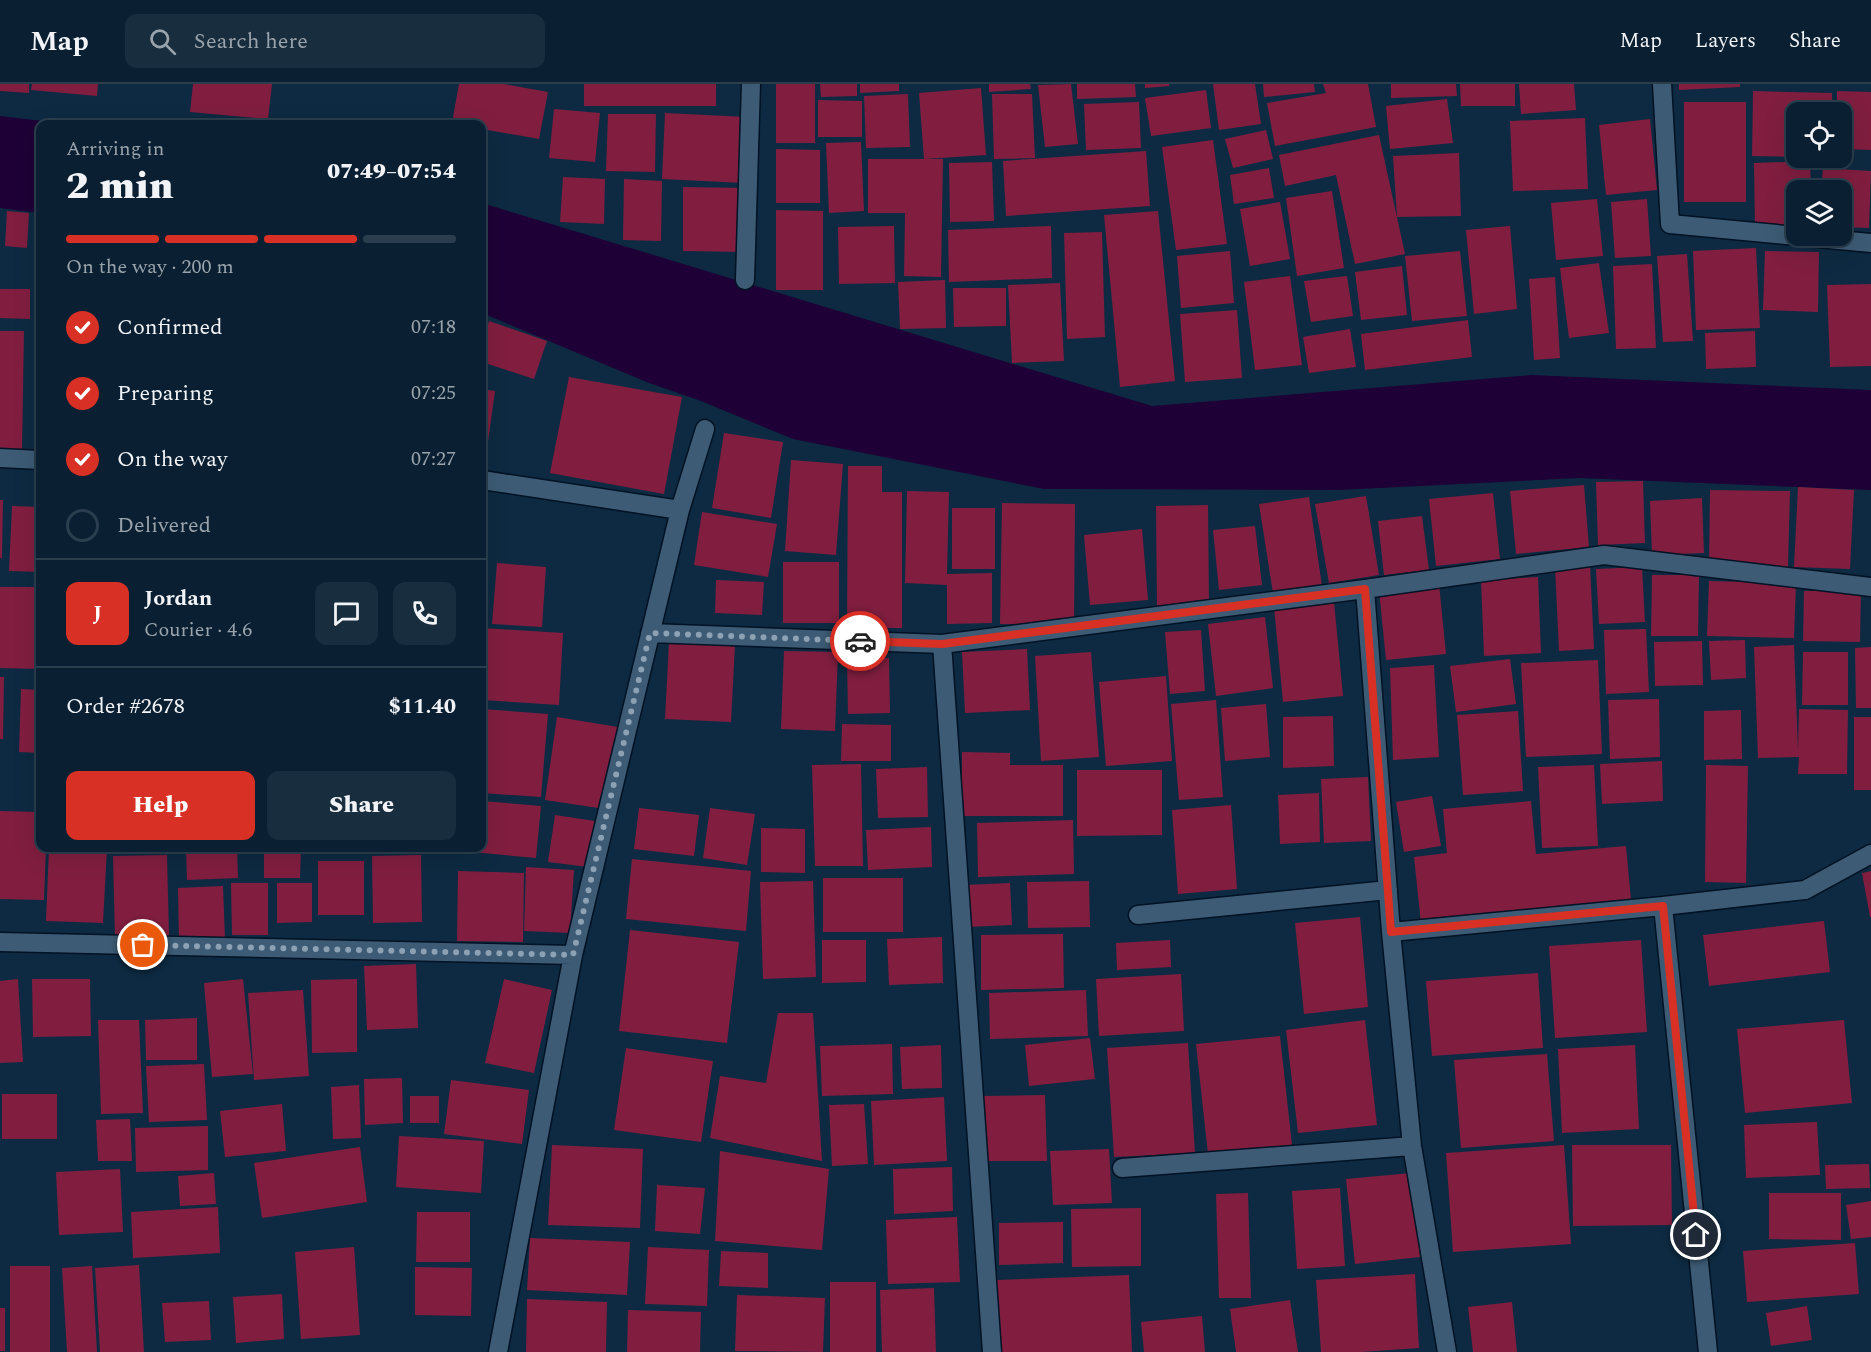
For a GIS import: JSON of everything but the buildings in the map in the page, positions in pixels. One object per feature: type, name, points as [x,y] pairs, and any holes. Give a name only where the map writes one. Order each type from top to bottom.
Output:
[{"type":"street","points":[[745,280],[752,84]]},
{"type":"street","points":[[1662,84],[1670,224],[1871,243]]},
{"type":"street","points":[[498,1352],[573,955],[680,510],[705,429]]},
{"type":"street","points":[[0,458],[36,460]]},
{"type":"street","points":[[486,481],[680,510]]},
{"type":"street","points":[[650,633],[942,644],[1365,589],[1604,555],[1871,587]]},
{"type":"street","points":[[1365,589],[1391,932],[1412,1146],[1447,1352]]},
{"type":"street","points":[[942,644],[992,1352]]},
{"type":"street","points":[[1391,932],[1805,890],[1871,854]]},
{"type":"street","points":[[1138,915],[1388,890]]},
{"type":"street","points":[[1663,906],[1708,1352]]},
{"type":"street","points":[[0,942],[573,955]]},
{"type":"street","points":[[1122,1168],[1412,1146]]},
{"type":"shaded area","points":[[0,116],[36,120],[36,212],[0,208]]},
{"type":"shaded area","points":[[486,204],[1152,406],[1532,375],[1871,390],[1871,490],[1579,478],[1339,490],[1044,489],[793,439],[701,401],[649,383],[486,315]]},
{"type":"way so far","points":[[143,945],[573,955],[650,633],[860,641]]},
{"type":"route","points":[[860,641],[942,644],[1365,589],[1391,932],[1663,906],[1696,1235]]}]
